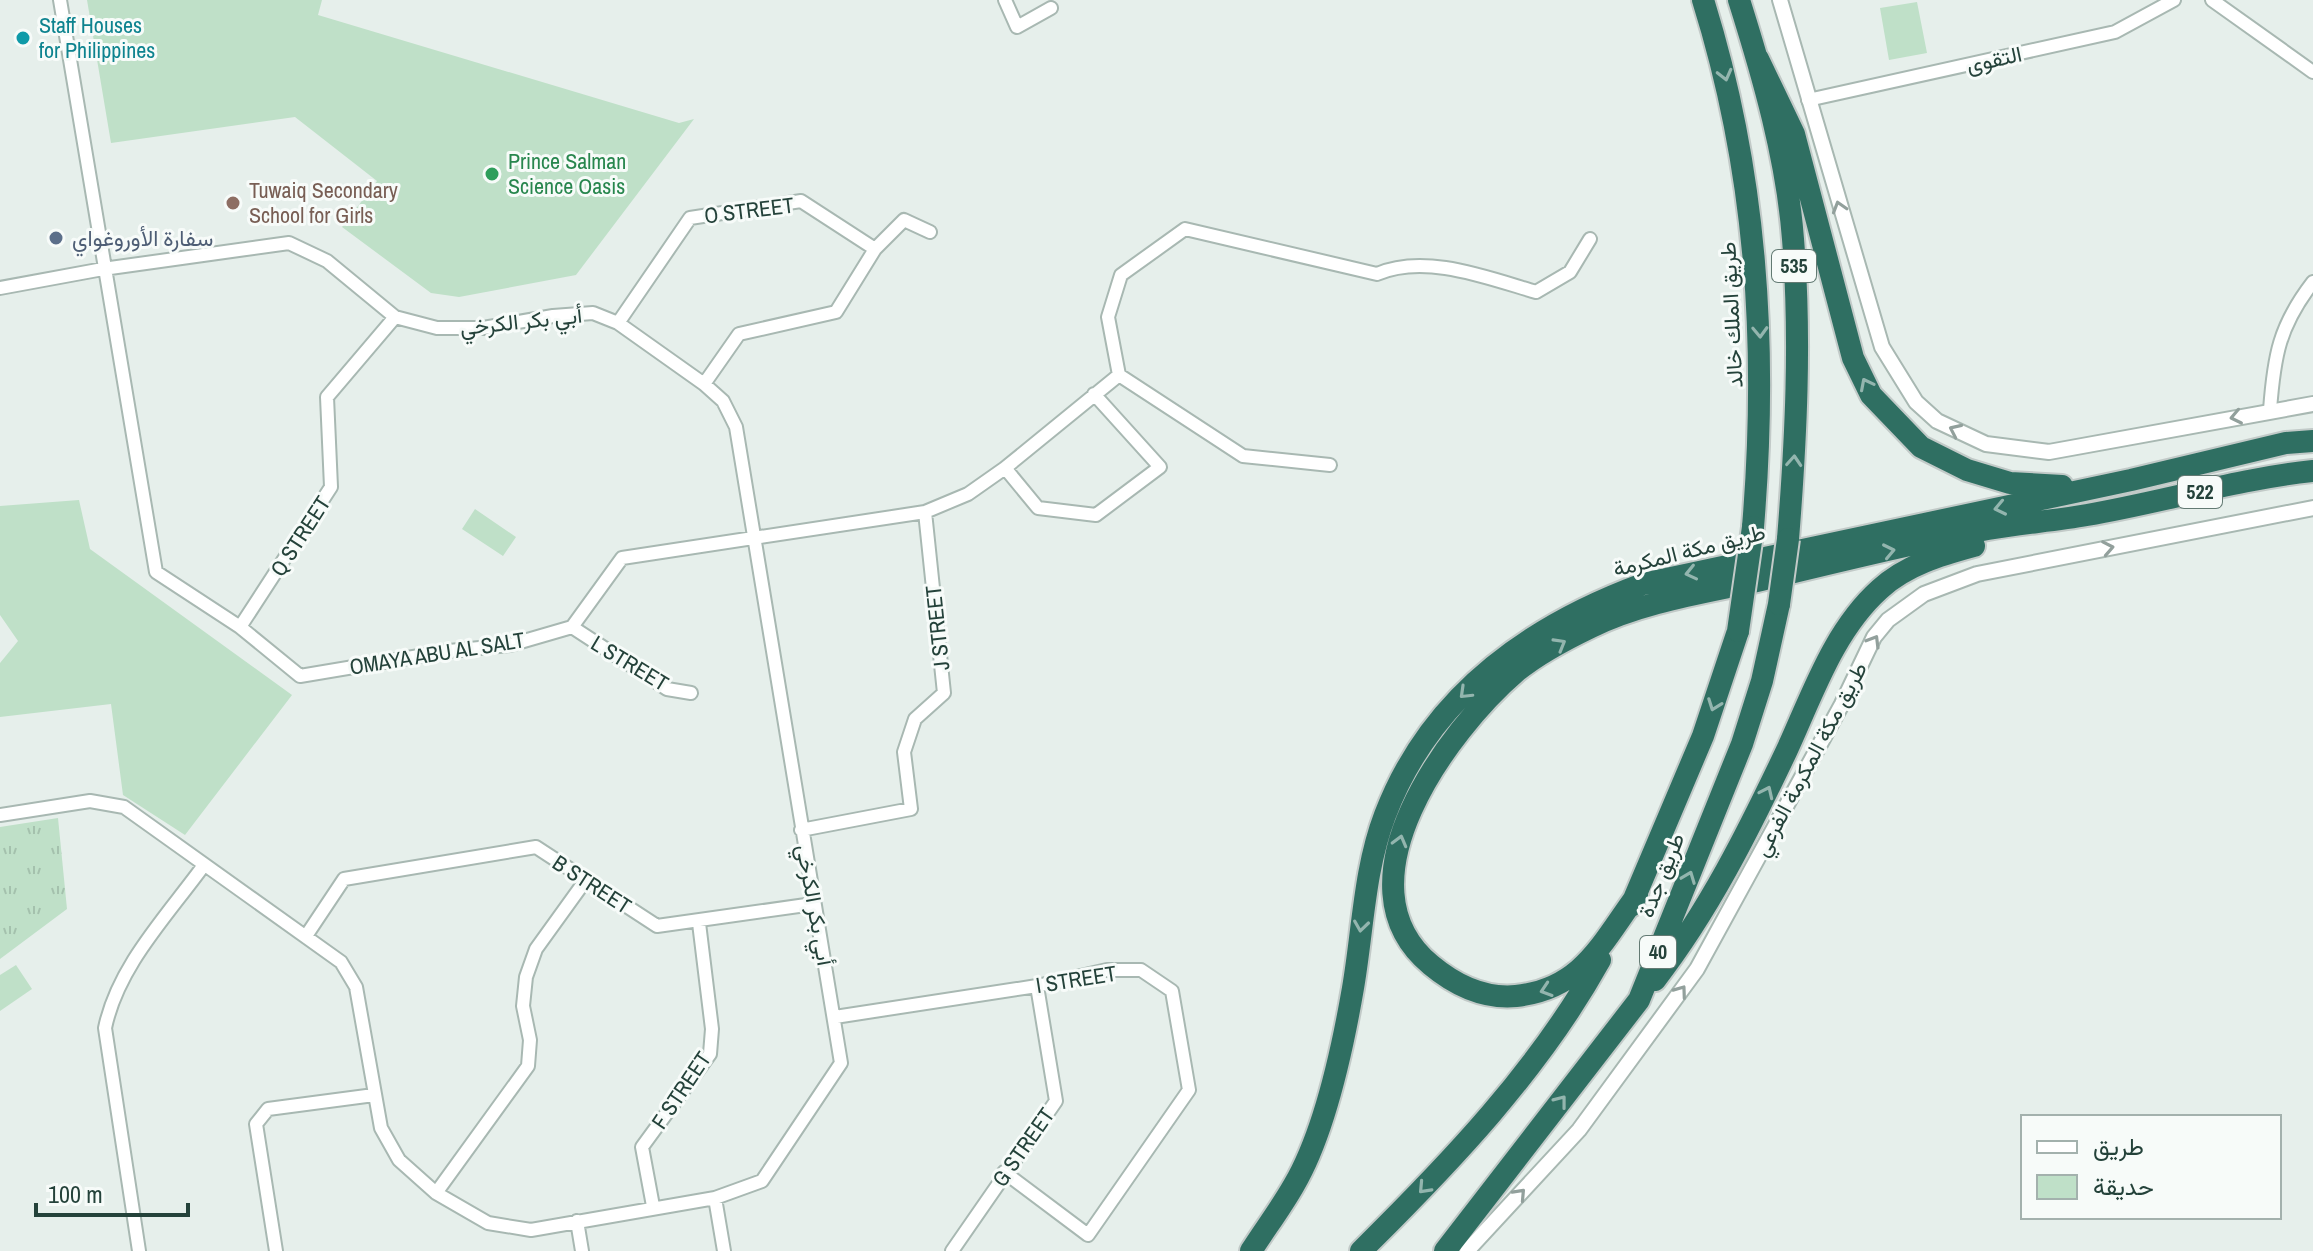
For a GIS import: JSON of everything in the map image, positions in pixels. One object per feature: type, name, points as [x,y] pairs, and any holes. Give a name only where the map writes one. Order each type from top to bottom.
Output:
[{"type":"highway","name":"طريق الملك خالد","points":[[1703,0],[1725,70],[1752,212],[1761,378],[1753,527],[1738,631]]},
{"type":"highway","name":"535","points":[[1739,0],[1758,59],[1793,236],[1797,404],[1788,539]]},
{"type":"highway","points":[[1758,59],[1794,134],[1853,358],[1871,395],[1892,420],[1921,447],[1967,470],[2010,483],[2055,487],[2131,480]]},
{"type":"highway","name":"طريق مكة المكرمة","points":[[1251,1251],[1296,1183],[1321,1117],[1340,1055],[1371,867],[1386,814],[1415,758],[1451,707],[1495,664],[1539,630],[1593,602],[1643,584],[2313,438]]},
{"type":"highway","name":"طريق مكة المكرمة","points":[[1637,895],[1586,965],[1563,984],[1536,994],[1499,997],[1469,990],[1420,956],[1404,928],[1396,903],[1395,879],[1398,840],[1410,812],[1432,767],[1457,733],[1519,669],[1594,625],[1645,607],[1989,529],[2087,515],[2306,473]]},
{"type":"highway","points":[[1639,1000],[1690,934],[1750,827],[1835,643],[1865,603],[1902,572],[1940,556],[2087,515]]},
{"type":"highway","name":"طريق جدة","points":[[1445,1251],[1639,1000],[1742,744],[1762,681],[1779,604],[1788,539]]},
{"type":"highway","name":"طريق جدة","points":[[1361,1251],[1477,1131],[1543,1050],[1585,988],[1637,895],[1703,736],[1738,631]]},
{"type":"street","name":"OMAYA ABU AL SALT","points":[[60,0],[156,572],[240,627],[300,676],[449,651],[510,645],[572,627]]},
{"type":"street","points":[[1005,0],[1017,27],[1051,8]]},
{"type":"street","points":[[1780,0],[1882,347],[1916,402],[1937,421],[1986,444],[2015,451],[2049,452],[2313,404]]},
{"type":"street","name":"التقوى","points":[[1808,100],[2115,32],[2174,0]]},
{"type":"street","points":[[2212,0],[2313,72]]},
{"type":"street","name":"O STREET","points":[[618,323],[690,218],[801,201],[875,249]]},
{"type":"street","points":[[704,384],[739,334],[836,312],[875,249],[904,220],[930,232]]},
{"type":"street","points":[[1330,465],[1243,456],[1119,375],[1108,317],[1121,275],[1185,229],[1377,274],[1394,267],[1426,267],[1473,274],[1536,292],[1570,272],[1590,239]]},
{"type":"street","name":"أبي بكر الكرخي","points":[[0,288],[103,269],[289,243],[327,261],[395,317],[437,328],[483,328],[553,316],[593,313],[618,323],[723,401],[736,427],[841,1063],[782,1156],[762,1181],[715,1198],[653,1206],[531,1230],[488,1223],[436,1193],[399,1160],[381,1128],[356,987],[341,962],[124,807],[90,801],[0,815]]},
{"type":"street","points":[[2270,410],[2279,341],[2291,311],[2313,282]]},
{"type":"street","name":"Q STREET","points":[[240,627],[331,487],[327,397],[395,317]]},
{"type":"street","points":[[572,627],[622,558],[925,512],[968,494],[1005,468],[1119,375]]},
{"type":"street","points":[[1005,468],[1038,508],[1096,515],[1160,467],[1094,394]]},
{"type":"street","name":"طريق مكة المكرمة الفرعي","points":[[1467,1251],[1579,1130],[1697,969],[1842,704],[1874,637],[1888,620],[1924,594],[1977,574],[2313,508]]},
{"type":"street","name":"J STREET","points":[[801,830],[911,809],[904,752],[915,719],[944,693],[925,512]]},
{"type":"street","name":"L STREET","points":[[572,627],[667,689],[691,693]]},
{"type":"street","name":"B STREET","points":[[306,936],[344,879],[536,847],[657,926],[699,923],[813,904]]},
{"type":"street","points":[[139,1251],[105,1028],[110,1001],[122,978],[204,865]]},
{"type":"street","points":[[436,1193],[528,1066],[530,1040],[523,1006],[526,977],[536,949],[585,881]]},
{"type":"street","name":"F STREET","points":[[653,1206],[642,1147],[710,1054],[712,1029],[699,923]]},
{"type":"street","name":"I STREET","points":[[835,1017],[1037,986],[1107,970],[1141,970],[1172,991],[1189,1090],[1088,1235],[1004,1172]]},
{"type":"street","name":"G STREET","points":[[952,1251],[1056,1101],[1037,986]]},
{"type":"street","points":[[276,1251],[256,1124],[268,1109],[374,1095]]},
{"type":"street","points":[[715,1198],[724,1251]]},
{"type":"street","points":[[577,1221],[582,1251]]},
{"type":"green space","points":[[87,0],[322,0],[318,15],[679,123],[694,119],[576,275],[459,297],[431,293],[342,227],[377,181],[295,117],[111,143]]},
{"type":"green space","points":[[1917,2],[1927,53],[1889,60],[1880,8]]},
{"type":"green space","points":[[79,500],[90,549],[292,695],[185,835],[123,795],[111,704],[0,717],[0,663],[18,641],[0,615],[0,506]]},
{"type":"green space","points":[[475,509],[516,537],[503,556],[462,529]]},
{"type":"green space","points":[[58,818],[67,909],[0,959],[0,827]]},
{"type":"green space","points":[[16,965],[32,989],[0,1011],[0,975]]},
{"type":"place","name":"Staff Houses for Philippines","points":[[23,38]]},
{"type":"place","name":"Prince Salman Science Oasis","points":[[492,174]]},
{"type":"place","name":"Tuwaiq Secondary School for Girls","points":[[233,203]]},
{"type":"place","name":"سفارة الأوروغواي","points":[[56,238]]}]
